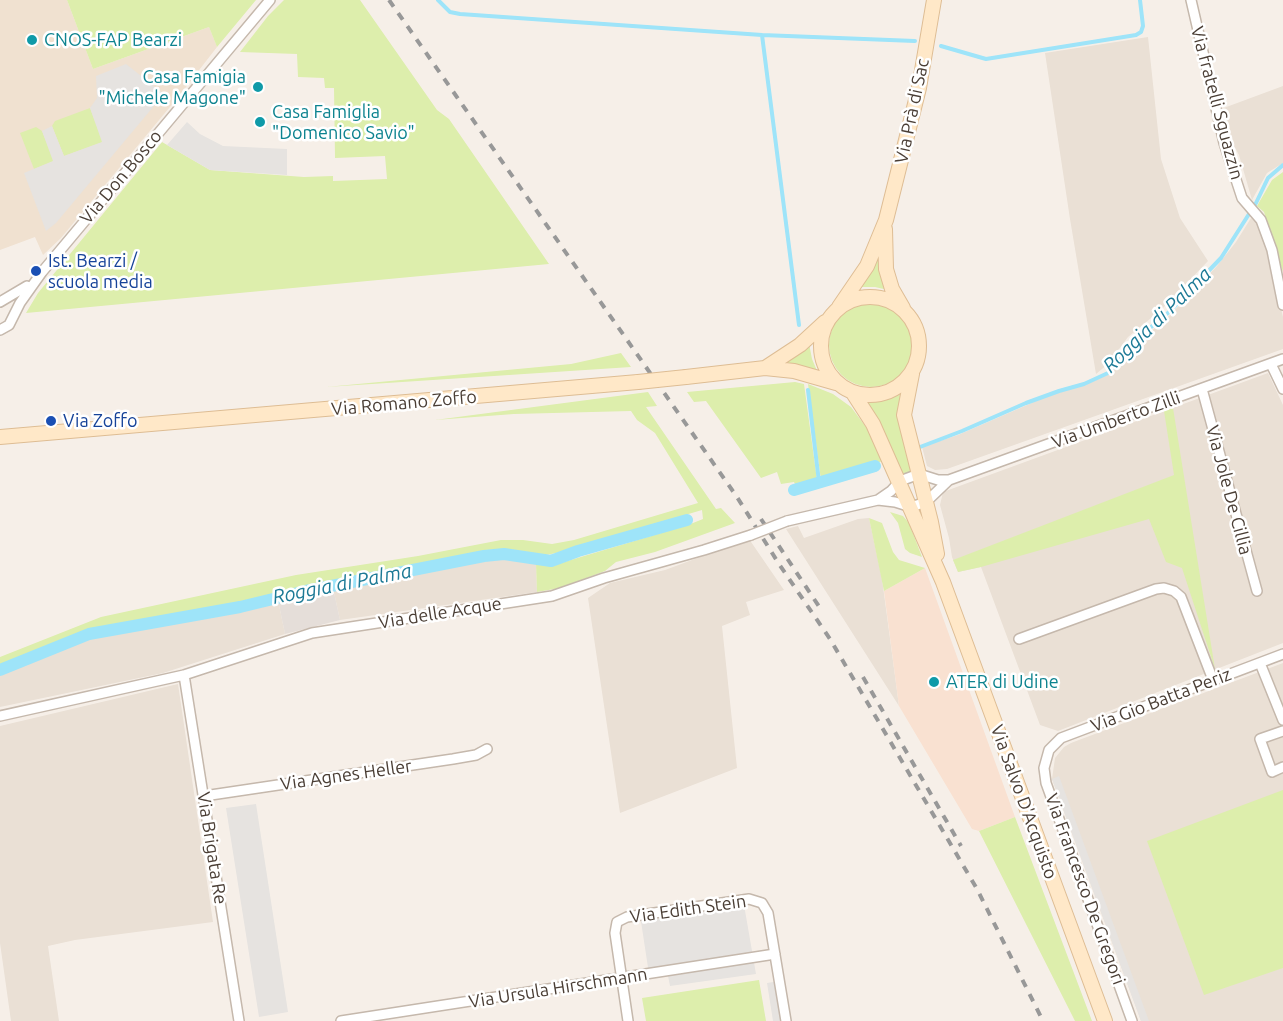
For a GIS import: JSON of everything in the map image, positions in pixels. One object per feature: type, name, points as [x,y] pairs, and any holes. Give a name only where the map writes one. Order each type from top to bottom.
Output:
[{"type":"street","name":"Via Don Bosco","points":[[1,331],[10,322],[42,272],[270,0]]},
{"type":"street","name":"Via Prà di Sac","points":[[839,307],[867,266],[886,220],[919,88],[934,0]]},
{"type":"street","name":"Via fratelli Sguazzin","points":[[1191,0],[1224,142],[1242,198],[1261,220],[1272,250],[1283,304]]},
{"type":"street","name":"Via Prà di Sac","points":[[886,220],[884,248],[886,269],[892,289],[906,312]]},
{"type":"street","name":"Via Don Bosco","points":[[0,302],[22,291],[42,272]]},
{"type":"street","points":[[874,297],[891,302],[906,312],[916,328],[918,355],[912,372],[899,386],[872,396],[853,393],[836,383],[825,367],[820,349],[827,321],[839,307],[856,298],[874,297]]},
{"type":"street","name":"Via Don Bosco","points":[[0,302],[6,305],[12,316]]},
{"type":"street","name":"Via Romano Zoffo","points":[[765,368],[800,345],[827,321]]},
{"type":"street","name":"Via Umberto Zilli","points":[[926,501],[949,480],[1283,359]]},
{"type":"street","points":[[1271,364],[1283,389]]},
{"type":"street","name":"Via Romano Zoffo","points":[[0,438],[638,382],[765,368],[794,371],[836,383]]},
{"type":"street","name":"Via Salvo D'Acquisto","points":[[912,372],[904,415],[926,501],[943,582]]},
{"type":"street","name":"Via Jole De Cillia","points":[[1202,389],[1257,591]]},
{"type":"street","name":"Via Salvo D'Acquisto","points":[[853,393],[873,424],[943,582],[1105,1021]]},
{"type":"street","name":"Via Romano Zoffo","points":[[0,432],[44,433]]},
{"type":"street","points":[[900,481],[919,474],[939,480],[949,480]]},
{"type":"street","name":"Via delle Acque","points":[[878,500],[900,481]]},
{"type":"street","name":"Via delle Acque","points":[[0,716],[184,675],[312,633],[552,596],[604,578],[751,535],[787,521],[878,500],[910,507]]},
{"type":"street","points":[[910,507],[926,501]]},
{"type":"street","points":[[1019,639],[1164,588],[1174,591],[1181,597],[1213,680]]},
{"type":"street","name":"Via Gio Batta Periz","points":[[1046,757],[1054,743],[1061,738],[1283,654]]},
{"type":"street","points":[[1260,663],[1283,720]]},
{"type":"street","name":"Via Brigata Re","points":[[184,675],[239,1021]]},
{"type":"street","points":[[1283,731],[1260,739],[1272,772],[1283,767]]},
{"type":"street","name":"Via Agnes Heller","points":[[204,796],[465,757],[476,755],[487,749]]},
{"type":"street","name":"Via Francesco De Gregori","points":[[1046,757],[1044,768],[1046,783],[1132,1021]]},
{"type":"street","name":"Via Edith Stein","points":[[622,978],[614,928],[619,920],[627,917],[752,899],[762,903],[768,913],[775,954]]},
{"type":"street","points":[[775,954],[786,1021]]},
{"type":"street","name":"Via Ursula Hirschmann","points":[[341,1021],[775,954]]},
{"type":"street","points":[[622,978],[628,1021]]},
{"type":"shaded area","points":[[0,0],[67,0],[93,69],[209,27],[217,47],[61,238],[43,255],[35,237],[0,250]]},
{"type":"shaded area","points":[[1148,37],[1161,159],[1180,218],[1208,261],[1162,309],[1128,337],[1108,364],[1096,374],[1045,53]]},
{"type":"shaded area","points":[[126,64],[164,94],[56,223],[46,231],[24,173],[53,161],[42,131],[52,126],[64,156],[102,142],[90,108],[97,98],[96,76]]},
{"type":"shaded area","points":[[1283,86],[1283,163],[1267,173],[1252,200],[1239,155],[1221,109]]},
{"type":"shaded area","points":[[187,122],[200,134],[223,146],[287,149],[287,175],[210,170],[167,145]]},
{"type":"shaded area","points":[[1251,218],[1257,223],[1267,252],[1283,317],[1283,349],[947,469],[935,470],[927,466],[922,447],[958,435],[1057,392],[1085,385],[1109,374],[1136,344],[1170,315],[1217,266]]},
{"type":"shaded area","points":[[1268,373],[1283,405],[1283,643],[1058,731],[1040,725],[981,567],[958,572],[952,557],[940,505],[943,492]]},
{"type":"shaded area","points":[[869,518],[882,579],[899,706],[786,529],[798,526],[804,538],[858,519]]},
{"type":"shaded area","points":[[749,539],[784,590],[746,602],[750,615],[722,626],[737,768],[620,813],[588,598],[610,583],[665,570]]},
{"type":"shaded area","points":[[507,557],[536,563],[537,592],[340,620],[333,588]]},
{"type":"shaded area","points":[[925,568],[1015,817],[979,831],[972,829],[899,706],[884,591]]},
{"type":"shaded area","points":[[333,588],[340,620],[285,634],[278,600]]},
{"type":"shaded area","points":[[278,600],[285,634],[163,673],[0,707],[0,672],[93,636]]},
{"type":"shaded area","points":[[1283,663],[1283,1021],[1141,1021],[1052,779],[1055,758],[1064,747],[1071,743]]},
{"type":"shaded area","points":[[178,684],[213,922],[75,940],[48,946],[59,1021],[11,1021],[0,943],[0,726]]},
{"type":"shaded area","points":[[1059,776],[1149,1021],[1141,1021],[1052,779]]},
{"type":"shaded area","points":[[256,804],[288,1012],[259,1017],[226,808]]},
{"type":"shaded area","points":[[743,899],[756,974],[670,986],[667,971],[649,974],[640,915]]},
{"type":"shaded area","points":[[780,981],[786,1021],[773,1021],[767,983]]},
{"type":"green space","points":[[67,0],[256,0],[217,47],[209,27],[93,69]]},
{"type":"green space","points":[[284,0],[360,0],[437,110],[449,119],[549,264],[26,313],[38,293],[162,142],[210,170],[304,177],[333,176],[333,181],[387,179],[385,156],[335,158],[334,88],[325,88],[324,78],[298,77],[297,54],[240,52],[268,16]]},
{"type":"green space","points":[[90,108],[103,142],[64,156],[52,126],[55,121]]},
{"type":"green space","points":[[36,127],[42,131],[54,161],[34,169],[20,133]]},
{"type":"green space","points":[[1283,172],[1283,272],[1264,212],[1257,206],[1272,180]]},
{"type":"green space","points":[[880,246],[888,290],[858,287]]},
{"type":"green space","points":[[871,303],[887,306],[901,315],[910,329],[913,345],[910,361],[901,375],[887,384],[871,387],[855,384],[841,375],[832,361],[829,345],[832,329],[841,315],[855,306]]},
{"type":"green space","points":[[809,343],[818,373],[774,367]]},
{"type":"green space","points":[[621,353],[631,367],[326,387],[571,364]]},
{"type":"green space","points":[[795,382],[804,384],[817,480],[796,486],[794,482],[781,484],[777,472],[761,478],[706,401],[694,402],[687,392]]},
{"type":"green space","points":[[808,384],[833,394],[851,407],[866,427],[883,461],[821,480]]},
{"type":"green space","points":[[648,392],[657,406],[646,407],[716,509],[721,508],[735,523],[655,552],[616,562],[605,571],[560,588],[537,592],[536,563],[554,565],[688,525],[703,519],[702,510],[546,555],[509,549],[486,550],[92,630],[0,666],[0,657],[101,617],[296,575],[418,556],[501,540],[552,544],[574,540],[698,503],[655,433],[637,420],[631,411],[514,414],[435,420]]},
{"type":"green space","points":[[901,394],[900,416],[914,471],[902,475],[867,403],[890,399]]},
{"type":"green space","points":[[1173,408],[1215,669],[1182,568],[1166,562],[1149,519],[958,572],[953,560],[1174,475],[1164,411]]},
{"type":"green space","points":[[890,512],[903,516],[909,523],[922,557],[905,549],[898,523]]},
{"type":"green space","points":[[869,518],[882,523],[893,552],[899,560],[925,568],[884,591]]},
{"type":"green space","points":[[1283,790],[1283,968],[1204,995],[1147,841]]},
{"type":"green space","points":[[1015,817],[1092,1021],[1075,1021],[979,831]]},
{"type":"green space","points":[[759,980],[766,1021],[646,1021],[642,998]]},
{"type":"waterway","points":[[438,0],[450,12],[460,14],[762,35],[799,325]]},
{"type":"waterway","points":[[941,46],[986,59],[1136,35],[1141,32],[1143,26],[1140,0]]},
{"type":"waterway","points":[[762,35],[915,41]]},
{"type":"waterway","name":"Roggia di Palma","points":[[920,447],[1026,403],[1084,384],[1108,373],[1138,338],[1169,312],[1221,258],[1256,203],[1268,178],[1283,165]]},
{"type":"waterway","points":[[808,390],[819,482]]},
{"type":"waterway","name":"Roggia di Palma","points":[[794,490],[875,466]]},
{"type":"waterway","name":"Roggia di Palma","points":[[0,670],[89,634],[240,607],[306,591],[484,556],[504,554],[551,561],[687,520]]},
{"type":"railway","points":[[389,0],[737,497],[830,639],[977,889],[1043,1021]]},
{"type":"railway","points":[[761,519],[822,611]]},
{"type":"railway","points":[[863,677],[961,846]]},
{"type":"place","name":"CNOS-FAP Bearzi","points":[[32,40]]},
{"type":"place","name":"Casa Famigia \"Michele Magone\"","points":[[258,87]]},
{"type":"place","name":"Casa Famiglia \"Domenico Savio\"","points":[[260,122]]},
{"type":"place","name":"Ist. Bearzi / scuola media","points":[[36,271]]},
{"type":"place","name":"Via Zoffo","points":[[51,421]]},
{"type":"place","name":"ATER di Udine","points":[[934,682]]}]
